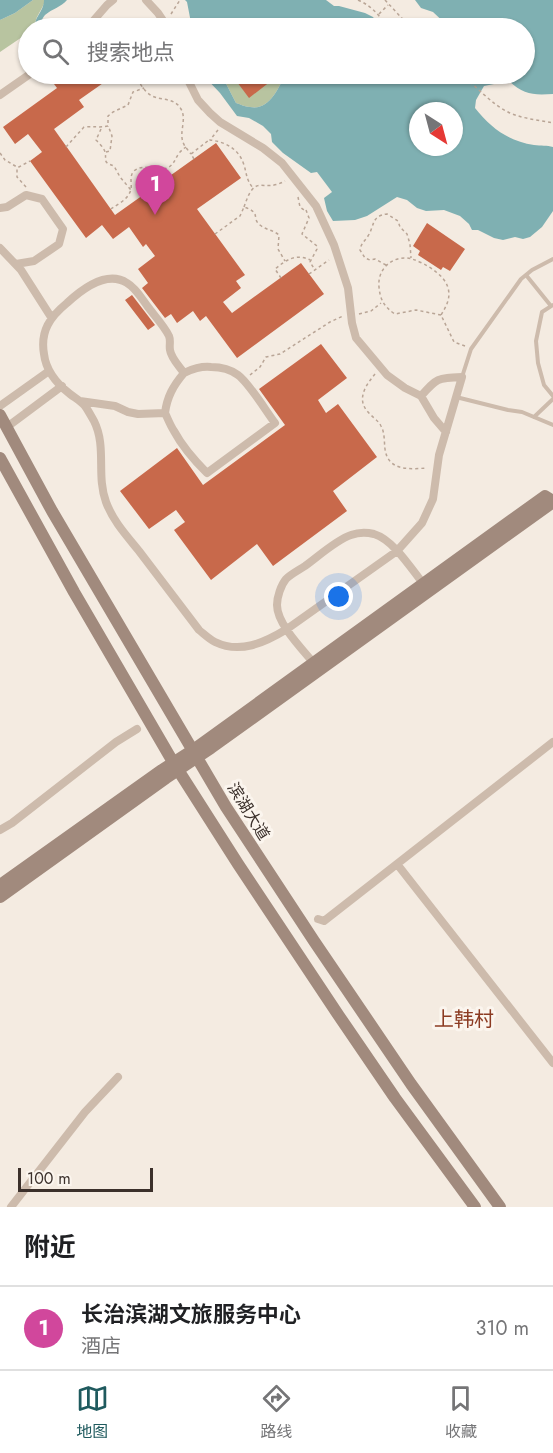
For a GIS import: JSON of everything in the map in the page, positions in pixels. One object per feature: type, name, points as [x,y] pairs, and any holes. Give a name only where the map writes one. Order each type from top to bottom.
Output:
[{"type":"main road","name":"滨湖大道","points":[[0,415],[52,511],[226,807],[411,1084],[500,1207]]},
{"type":"main road","points":[[0,458],[74,592],[176,766],[238,864],[395,1098],[475,1207]]},
{"type":"main road","points":[[0,885],[195,754],[550,500]]},
{"type":"main road","points":[[0,897],[176,766]]},
{"type":"street","points":[[96,18],[113,0]]},
{"type":"street","points":[[146,0],[161,18]]},
{"type":"street","points":[[0,95],[18,82]]},
{"type":"street","points":[[190,85],[198,100],[224,124],[263,147],[282,163],[314,204],[337,255],[348,288],[351,323],[356,338],[387,375],[421,396],[434,418],[446,432]]},
{"type":"street","points":[[0,208],[7,207],[26,195],[42,199],[63,229],[59,244],[34,261],[16,264]]},
{"type":"street","points":[[0,248],[32,285],[51,317]]},
{"type":"street","points":[[183,373],[170,353],[169,336],[134,287],[125,281],[106,279],[69,301],[51,317],[43,339],[49,371],[85,406],[98,429],[101,442],[103,490],[112,515],[199,630],[212,641],[224,646],[248,647],[269,640],[287,629],[397,551],[422,523],[433,499],[439,455],[462,377],[438,379],[421,396]]},
{"type":"street","points":[[219,367],[229,370],[243,380],[275,423],[207,474],[174,431],[165,413],[167,399],[183,373],[198,368],[219,367]]},
{"type":"street","points":[[0,406],[49,371]]},
{"type":"street","points":[[7,427],[62,386]]},
{"type":"street","points":[[80,401],[115,406],[138,414],[165,413]]},
{"type":"street","points":[[316,667],[280,617],[277,606],[280,591],[286,580],[337,543],[351,535],[364,532],[387,541],[426,587]]},
{"type":"street","points":[[0,830],[116,741],[137,729]]},
{"type":"street","points":[[318,919],[324,921],[553,742]]},
{"type":"street","points":[[397,864],[553,1063]]},
{"type":"street","points":[[11,1207],[85,1112],[118,1077]]},
{"type":"lane","points":[[462,377],[471,349],[521,279],[532,270],[553,259]]},
{"type":"lane","points":[[525,276],[552,305],[542,312],[536,341],[538,363],[544,385],[553,398],[534,417]]},
{"type":"lane","points":[[456,398],[522,412],[553,425]]},
{"type":"path","points":[[171,18],[180,0]]},
{"type":"path","points":[[358,0],[369,5],[380,18]]},
{"type":"path","points":[[385,0],[401,18]]},
{"type":"path","points":[[378,15],[389,5]]},
{"type":"path","points":[[141,84],[152,96],[171,100],[180,107],[183,119],[182,138],[194,159]]},
{"type":"path","points":[[472,84],[507,112],[553,123]]},
{"type":"path","points":[[105,152],[110,151],[112,136],[108,126],[108,116],[128,105],[133,92],[144,88]]},
{"type":"path","points":[[191,154],[210,140],[224,124]]},
{"type":"path","points":[[66,147],[84,127],[108,126]]},
{"type":"path","points":[[101,128],[96,140],[105,152],[105,160],[107,164],[114,166],[131,190]]},
{"type":"path","points":[[210,140],[221,142],[236,151],[241,157],[247,180],[253,188]]},
{"type":"path","points":[[111,209],[128,196],[134,172],[144,168],[168,168],[186,147]]},
{"type":"path","points":[[0,153],[5,160],[18,168]]},
{"type":"path","points":[[18,168],[30,161]]},
{"type":"path","points":[[18,168],[18,177],[28,190],[28,196]]},
{"type":"path","points":[[215,234],[240,216],[253,188],[262,184],[272,187],[294,177]]},
{"type":"path","points":[[310,261],[317,246],[302,234],[309,218],[305,210],[314,204]]},
{"type":"path","points":[[244,207],[255,213],[260,225],[279,234],[278,249],[285,261]]},
{"type":"path","points":[[386,265],[375,259],[365,258],[360,250],[361,244],[370,233],[374,220],[380,215],[387,214],[398,221],[408,238],[411,259]]},
{"type":"path","points":[[309,274],[337,255]]},
{"type":"path","points":[[281,278],[275,269],[285,261],[297,257],[306,258],[315,270]]},
{"type":"path","points":[[396,259],[411,259],[427,266],[439,275],[448,288],[449,296],[441,315],[416,310],[395,314],[388,309],[382,303],[378,279],[386,265],[396,259]]},
{"type":"path","points":[[243,380],[260,368],[266,357],[280,354],[340,316],[364,314],[382,303]]},
{"type":"path","points":[[441,315],[454,342],[471,349]]},
{"type":"path","points":[[380,368],[366,387],[362,397],[363,405],[384,432],[385,454],[397,466],[404,469],[437,467]]},
{"type":"green space","points":[[33,0],[45,1],[37,18],[18,18],[18,40],[0,52],[0,20]]},
{"type":"green space","points":[[226,84],[281,84],[263,106],[246,107],[236,103]]},
{"type":"water","points":[[0,0],[33,0],[0,20]]},
{"type":"water","points":[[44,0],[67,0],[43,18],[37,18]]},
{"type":"water","points":[[185,0],[326,0],[334,6],[365,13],[374,18],[190,18]]},
{"type":"water","points":[[415,0],[553,0],[553,94],[529,93],[513,84],[535,84],[535,18],[439,18],[433,12],[421,8]]},
{"type":"water","points":[[211,84],[226,84],[236,103],[246,107],[263,106],[281,84],[494,84],[484,86],[476,100],[475,108],[487,122],[508,137],[534,145],[553,147],[553,211],[542,227],[530,237],[503,240],[478,230],[472,230],[460,216],[444,210],[426,211],[397,197],[367,216],[355,220],[333,221],[327,211],[324,198],[332,192],[317,172],[311,173],[283,153],[272,142],[271,134],[263,126],[249,118],[237,116]]},
{"type":"building","points":[[54,84],[102,84],[79,100],[84,107],[54,129],[115,215],[216,143],[241,178],[197,209],[245,275],[236,281],[241,288],[223,302],[232,313],[301,263],[324,294],[237,358],[206,316],[200,321],[193,311],[177,323],[171,314],[165,318],[142,288],[148,283],[138,269],[155,256],[146,244],[143,247],[129,227],[113,239],[102,225],[86,238],[30,161],[42,152],[28,134],[15,144],[3,127],[57,88]]},
{"type":"building","points":[[238,84],[267,84],[249,98]]},
{"type":"building","points":[[427,223],[465,249],[450,271],[443,267],[441,270],[418,255],[420,251],[413,246]]},
{"type":"building","points":[[132,295],[155,325],[148,330],[125,300]]},
{"type":"building","points":[[321,344],[347,378],[318,400],[326,413],[338,404],[377,457],[333,491],[347,511],[273,566],[257,544],[211,580],[174,530],[185,522],[176,510],[149,529],[120,491],[177,448],[203,485],[285,425],[259,389]]},
{"type":"place","name":"长治滨湖文旅服务中心","points":[[155,215]]},
{"type":"district","name":"上韩村","points":[[464,1019]]}]
